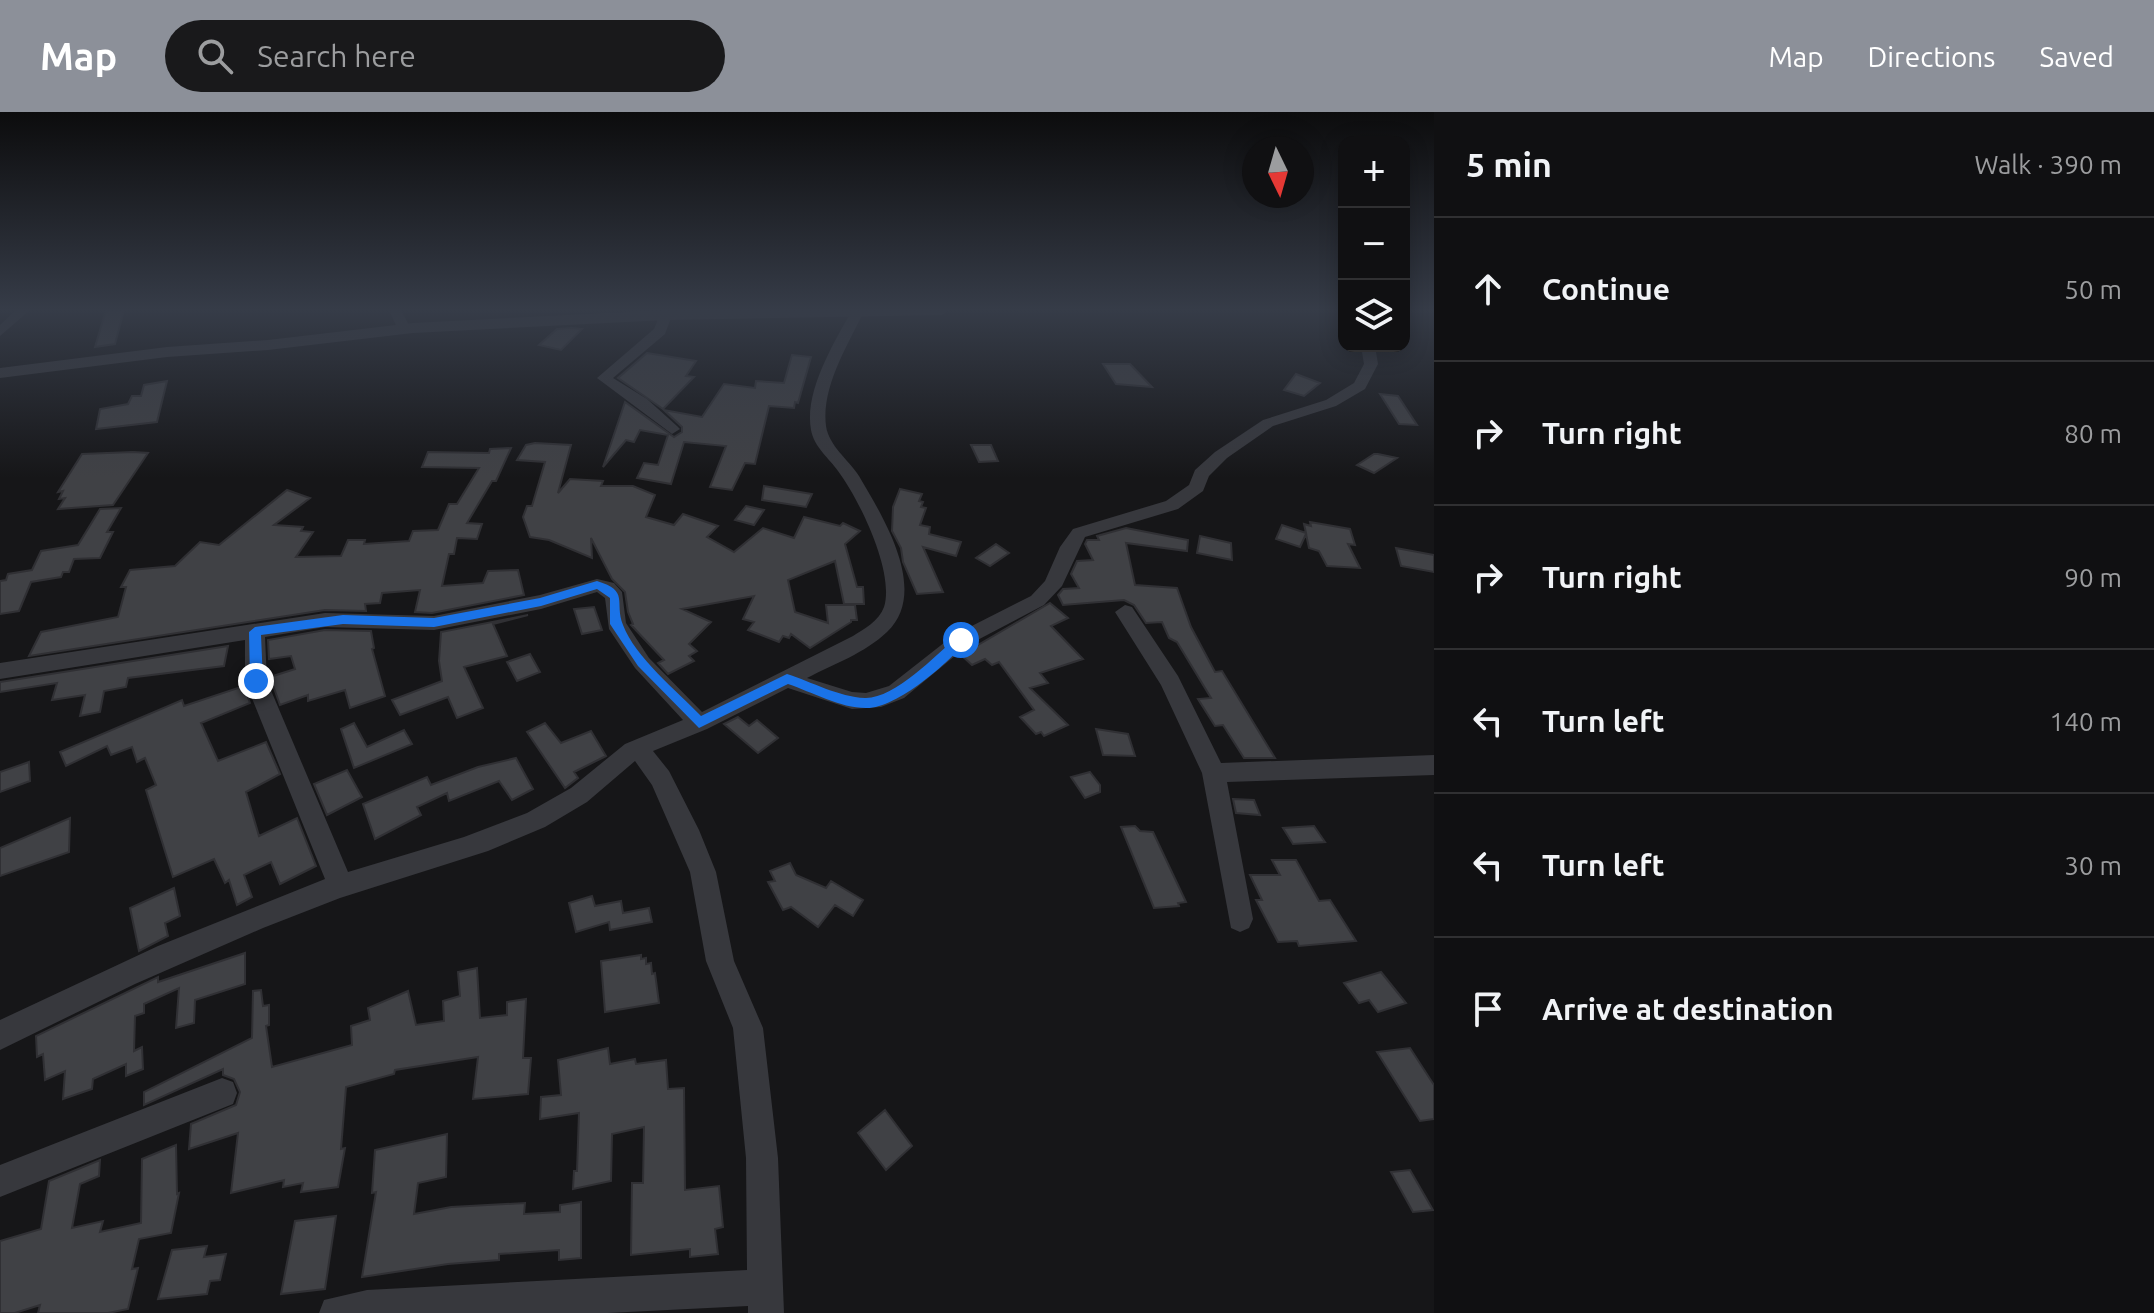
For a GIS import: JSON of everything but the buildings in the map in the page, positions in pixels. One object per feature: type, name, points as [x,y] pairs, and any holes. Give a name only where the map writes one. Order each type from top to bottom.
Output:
[{"type":"street","points":[[0,373],[55,366]]},
{"type":"street","points":[[618,366],[604,378],[642,402],[672,429]]},
{"type":"street","points":[[0,1035],[101,986],[341,886],[465,847],[539,819],[600,779],[638,748],[699,723],[787,679],[851,646],[880,626],[893,609],[896,587],[876,527],[848,473],[828,449],[819,430],[819,411],[832,366]]},
{"type":"street","points":[[787,679],[852,701],[867,703],[891,695],[912,682],[961,640],[1032,605],[1050,590],[1079,533],[1172,505],[1197,487],[1201,474],[1213,461],[1268,423],[1331,403],[1360,386],[1370,366]]},
{"type":"street","points":[[0,671],[334,620],[434,623],[541,602],[602,585],[615,597],[616,624],[642,663],[699,723]]},
{"type":"street","points":[[1125,612],[1170,682],[1214,773],[1240,919]]},
{"type":"street","points":[[255,632],[256,681],[341,886]]},
{"type":"street","points":[[337,1313],[367,1308],[766,1300],[762,1158],[748,1028],[720,961],[703,872],[687,830],[661,778],[638,748]]},
{"type":"street","points":[[1214,773],[1434,765]]},
{"type":"street","points":[[0,1181],[222,1093]]},
{"type":"route","points":[[256,681],[255,632],[343,619],[434,623],[541,602],[597,585],[607,588],[615,597],[618,629],[642,663],[699,723],[787,679],[852,701],[882,701],[912,682],[961,640]]}]
